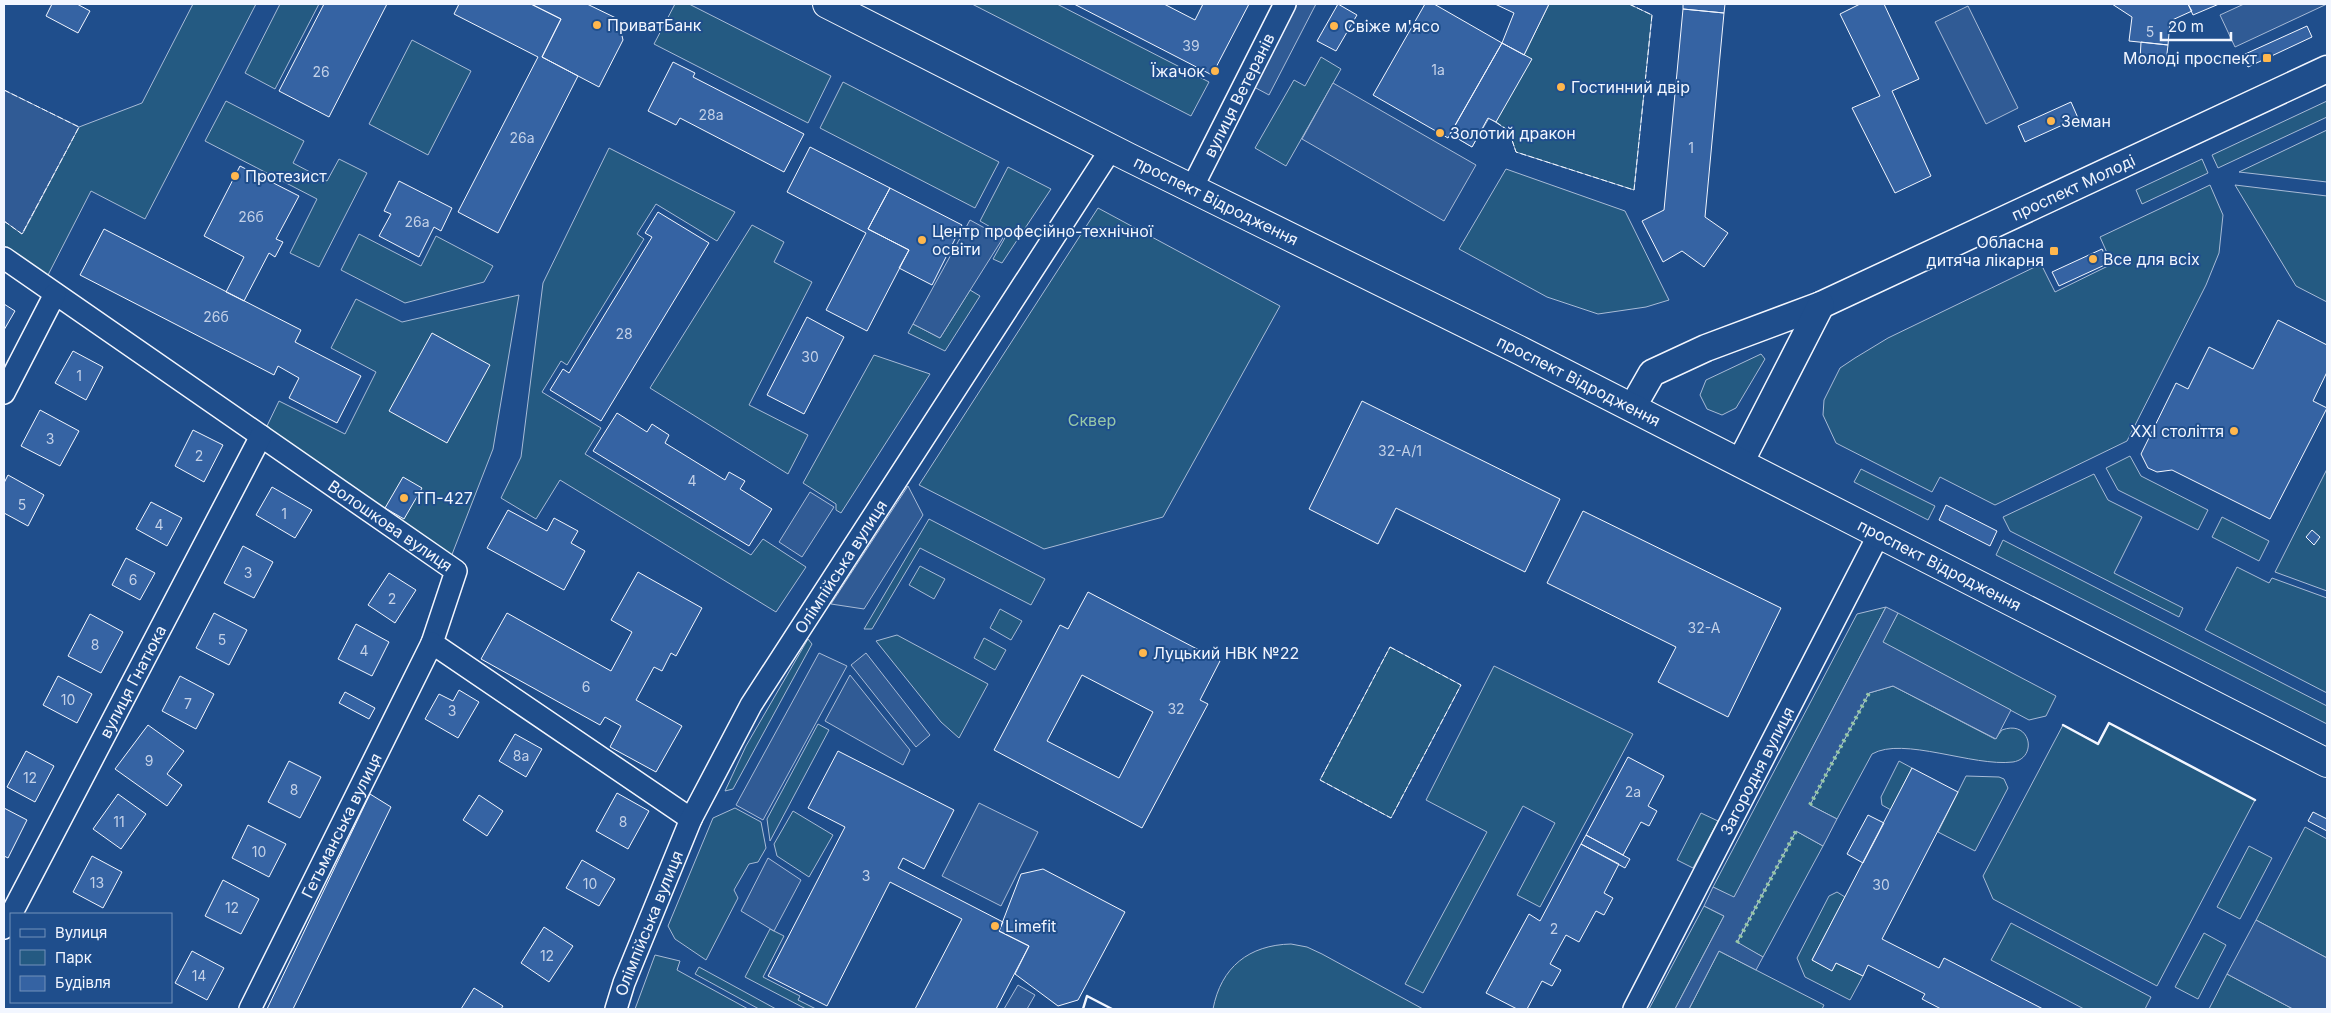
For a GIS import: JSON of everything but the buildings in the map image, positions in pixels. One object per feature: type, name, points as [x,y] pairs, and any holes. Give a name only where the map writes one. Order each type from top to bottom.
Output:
[{"type":"main road","name":"проспект Відродження","points":[[827,4],[1111,149],[1632,408],[2327,763]]},
{"type":"street","name":"вулиця Ветеранів","points":[[1192,188],[1285,4]]},
{"type":"street","name":"проспект Молоді","points":[[1632,408],[1652,373],[1706,348],[1821,305],[2327,69]]},
{"type":"street","name":"Олімпійська вулиця","points":[[616,1009],[624,984],[691,819],[751,705],[1111,149]]},
{"type":"street","name":"Волошкова вулиця","points":[[4,258],[456,571],[432,643]]},
{"type":"street","points":[[4,393],[55,294]]},
{"type":"street","points":[[1740,463],[1821,305]]},
{"type":"street","name":"вулиця Гнатюка","points":[[12,913],[261,436]]},
{"type":"street","name":"Загородня вулиця","points":[[1634,1009],[1879,534]]},
{"type":"street","points":[[432,643],[691,819]]},
{"type":"street","name":"Гетьманська вулиця","points":[[250,1009],[432,643]]},
{"type":"street","name":"вулиця Гнатюка","points":[[4,928],[10,917]]},
{"type":"green space","points":[[193,4],[256,4],[145,219],[91,191],[47,277],[4,246],[4,221],[23,233],[79,127],[142,103]]},
{"type":"green space","points":[[280,4],[319,4],[275,89],[245,73]]},
{"type":"green space","points":[[675,4],[689,4],[831,76],[808,123],[654,44]]},
{"type":"green space","points":[[972,4],[1057,4],[1209,82],[1191,116]]},
{"type":"green space","name":"Гостинний двір","points":[[1549,4],[1629,4],[1652,15],[1634,190],[1516,152],[1509,131],[1489,118],[1472,147],[1450,134],[1524,55]]},
{"type":"green space","points":[[412,40],[471,71],[428,155],[369,124]]},
{"type":"green space","points":[[1321,57],[1341,69],[1286,166],[1255,148],[1294,80],[1305,86]]},
{"type":"green space","points":[[843,82],[999,162],[975,208],[820,128]]},
{"type":"green space","points":[[226,101],[304,141],[293,163],[327,181],[339,159],[367,173],[319,267],[290,253],[317,199],[205,141]]},
{"type":"green space","points":[[2327,101],[2327,117],[2218,168],[2212,155]]},
{"type":"green space","points":[[2327,130],[2327,182],[2239,172]]},
{"type":"green space","points":[[609,148],[735,212],[717,241],[656,204],[637,234],[644,239],[567,365],[561,361],[542,392],[601,428],[585,454],[751,555],[763,539],[806,567],[776,612],[560,480],[536,519],[501,498],[521,457],[543,283]]},
{"type":"green space","points":[[2202,159],[2208,173],[2142,204],[2136,190]]},
{"type":"green space","points":[[1008,167],[1051,189],[1002,263],[993,259],[1006,236],[980,221]]},
{"type":"green space","points":[[1506,169],[1625,211],[1669,300],[1646,307],[1598,314],[1547,297],[1459,249]]},
{"type":"green space","points":[[2210,185],[2223,215],[2219,253],[2206,285],[2127,441],[1995,505],[1940,477],[1932,492],[1836,443],[1823,415],[1824,400],[1840,368],[1888,338],[2041,264],[2055,292],[2112,264],[2100,237]]},
{"type":"green space","points":[[2235,185],[2327,196],[2327,302],[2296,286]]},
{"type":"green space","name":"Сквер","points":[[1098,208],[1280,306],[1163,517],[1044,549],[919,485]]},
{"type":"green space","points":[[752,225],[784,242],[774,262],[812,282],[749,405],[808,435],[788,474],[650,388]]},
{"type":"green space","points":[[359,234],[421,266],[436,236],[493,266],[484,282],[405,303],[341,270]]},
{"type":"green space","points":[[970,290],[980,296],[945,351],[908,333],[913,324],[940,338]]},
{"type":"green space","points":[[519,295],[493,449],[451,557],[266,428],[279,401],[345,434],[376,372],[331,348],[356,299],[402,322]]},
{"type":"green space","points":[[1761,354],[1765,359],[1736,408],[1722,415],[1707,409],[1700,395],[1706,380]]},
{"type":"green space","points":[[874,355],[930,374],[841,513],[836,510],[836,504],[803,483]]},
{"type":"green space","points":[[2130,456],[2141,476],[2208,510],[2198,530],[2118,490],[2106,468]]},
{"type":"green space","points":[[1861,469],[1935,506],[1928,520],[1854,482]]},
{"type":"green space","points":[[2327,469],[2327,591],[2275,572]]},
{"type":"green space","points":[[2094,474],[2108,500],[2142,517],[2114,573],[2183,608],[2179,617],[2010,531],[2003,517]]},
{"type":"green space","points":[[2222,517],[2269,541],[2259,561],[2212,537]]},
{"type":"green space","points":[[929,519],[1045,579],[1031,605],[920,548],[872,629],[864,629]]},
{"type":"green space","points":[[2003,540],[2327,706],[2327,724],[1996,555]]},
{"type":"green space","points":[[920,566],[945,579],[934,599],[909,585]]},
{"type":"green space","points":[[2237,567],[2269,583],[2272,578],[2327,598],[2327,693],[2205,630]]},
{"type":"green space","points":[[1886,607],[1734,898],[1713,887],[1857,614]]},
{"type":"green space","points":[[1000,609],[1022,621],[1011,640],[990,628]]},
{"type":"green space","points":[[1898,613],[2056,696],[2046,716],[2029,720],[1882,642]]},
{"type":"green space","points":[[897,635],[988,684],[959,738],[941,722],[876,641]]},
{"type":"green space","points":[[984,638],[1006,650],[995,670],[974,658]]},
{"type":"green space","points":[[808,639],[812,644],[733,789],[725,791],[746,746]]},
{"type":"green space","points":[[1390,647],[1461,685],[1391,818],[1320,780]]},
{"type":"green space","points":[[1494,666],[1633,734],[1540,907],[1517,895],[1555,823],[1523,806],[1423,993],[1405,984],[1487,832],[1426,800]]},
{"type":"green space","points":[[1893,686],[1995,739],[2002,730],[2012,728],[2019,730],[2025,734],[2028,740],[2026,754],[2021,759],[2013,762],[1997,762],[1920,750],[1885,749],[1872,754],[1837,819],[1810,805],[1869,693]]},
{"type":"green space","points":[[2109,723],[2255,800],[2157,986],[1993,899],[1983,876],[2063,725],[2098,743]]},
{"type":"green space","points":[[818,724],[829,730],[770,841],[767,819]]},
{"type":"green space","points":[[1899,761],[1912,768],[1891,810],[1882,805],[1881,797]]},
{"type":"green space","points":[[1966,776],[1999,777],[2004,779],[2008,788],[1975,851],[1938,832]]},
{"type":"green space","points":[[735,808],[761,822],[766,848],[758,862],[749,864],[734,890],[738,898],[706,960],[675,939],[668,926],[713,818]]},
{"type":"green space","points":[[793,811],[833,835],[809,877],[777,856],[774,844]]},
{"type":"green space","points":[[1701,813],[1718,821],[1693,868],[1677,860]]},
{"type":"green space","points":[[2305,827],[2327,839],[2327,958],[2256,920]]},
{"type":"green space","points":[[1796,831],[1823,846],[1763,957],[1737,943]]},
{"type":"green space","points":[[2249,846],[2272,858],[2240,919],[2217,907]]},
{"type":"green space","points":[[1837,892],[1845,897],[1812,960],[1832,970],[1836,963],[1863,976],[1850,1000],[1805,977],[1797,958],[1829,896]]},
{"type":"green space","points":[[1704,906],[1724,916],[1675,1009],[1649,1009]]},
{"type":"green space","points":[[2011,923],[2151,997],[2145,1009],[2084,1009],[1991,960]]},
{"type":"green space","points":[[770,929],[784,936],[763,977],[800,996],[798,1000],[816,1009],[806,1009],[745,977]]},
{"type":"green space","points":[[2204,933],[2226,945],[2198,999],[2175,987]]},
{"type":"green space","points":[[1291,944],[1307,947],[1322,954],[1423,1009],[1213,1009],[1223,981],[1239,961],[1262,949],[1276,945]]},
{"type":"green space","points":[[1719,951],[1824,1005],[1822,1009],[1689,1009]]},
{"type":"green space","points":[[655,955],[680,961],[677,970],[748,1009],[635,1009]]},
{"type":"green space","points":[[699,967],[776,1009],[759,1009],[695,974]]},
{"type":"green space","points":[[2227,974],[2293,1009],[2209,1009]]},
{"type":"shaded area","points":[[1297,4],[1316,4],[1269,95],[1254,87]]},
{"type":"shaded area","points":[[2244,4],[2327,4],[2235,47],[2220,15]]},
{"type":"shaded area","points":[[1968,6],[2018,108],[1986,124],[1935,22]]},
{"type":"shaded area","points":[[1333,83],[1476,165],[1444,221],[1302,139]]},
{"type":"shaded area","points":[[4,90],[79,127],[22,234],[4,221]]},
{"type":"shaded area","points":[[970,220],[1003,238],[940,338],[913,324]]},
{"type":"shaded area","points":[[908,486],[923,515],[864,609],[831,604]]},
{"type":"shaded area","points":[[810,492],[834,507],[802,557],[779,542]]},
{"type":"shaded area","points":[[1886,607],[1898,613],[1883,642],[2011,710],[1996,739],[1893,686],[1869,693],[1810,805],[1837,819],[1823,846],[1796,831],[1737,942],[1763,957],[1756,970],[1719,951],[1689,1009],[1675,1009],[1724,916],[1704,906],[1713,887],[1734,897]]},
{"type":"shaded area","points":[[819,653],[847,666],[763,820],[736,805]]},
{"type":"shaded area","points":[[866,653],[930,735],[916,747],[851,665]]},
{"type":"shaded area","points":[[850,675],[910,750],[903,765],[825,721]]},
{"type":"shaded area","points":[[979,803],[1038,832],[1001,906],[942,876]]},
{"type":"shaded area","points":[[768,858],[801,880],[774,931],[741,911]]},
{"type":"shaded area","points":[[2256,920],[2327,958],[2327,1009],[2293,1009],[2227,974]]},
{"type":"shaded area","points":[[1018,985],[1035,995],[1027,1009],[1004,1009]]},
{"type":"hedge","points":[[1810,805],[1869,693]]},
{"type":"hedge","points":[[1737,943],[1796,831]]},
{"type":"fence","points":[[1496,122],[1509,131],[1516,152],[1634,190],[1652,15],[1629,4]]},
{"type":"fence","points":[[4,90],[79,127],[22,234],[4,221]]},
{"type":"fence","points":[[1390,647],[1461,685],[1391,818],[1320,780],[1390,647]]},
{"type":"wall","points":[[2063,725],[2098,744],[2109,723],[2255,800]]},
{"type":"wall","points":[[1083,1009],[1087,996],[1112,1009]]},
{"type":"place","name":"ПриватБанк","points":[[597,25]]},
{"type":"place","name":"Свіже м'ясо","points":[[1334,26]]},
{"type":"place","name":"Молоді проспект","points":[[2267,58]]},
{"type":"place","name":"Їжачок","points":[[1215,71]]},
{"type":"place","name":"Гостинний двір","points":[[1561,87]]},
{"type":"place","name":"Земан","points":[[2051,121]]},
{"type":"place","name":"Золотий дракон","points":[[1440,133]]},
{"type":"place","name":"Протезист","points":[[235,176]]},
{"type":"place","name":"Центр професійно-технічної освіти","points":[[922,240]]},
{"type":"place","name":"Обласна дитяча лікарня","points":[[2054,251]]},
{"type":"place","name":"Все для всіх","points":[[2093,259]]},
{"type":"place","name":"ХХІ століття","points":[[2234,431]]},
{"type":"place","name":"ТП-427","points":[[404,498]]},
{"type":"place","name":"Луцький НВК №22","points":[[1143,653]]},
{"type":"place","name":"Limefit","points":[[995,926]]}]
